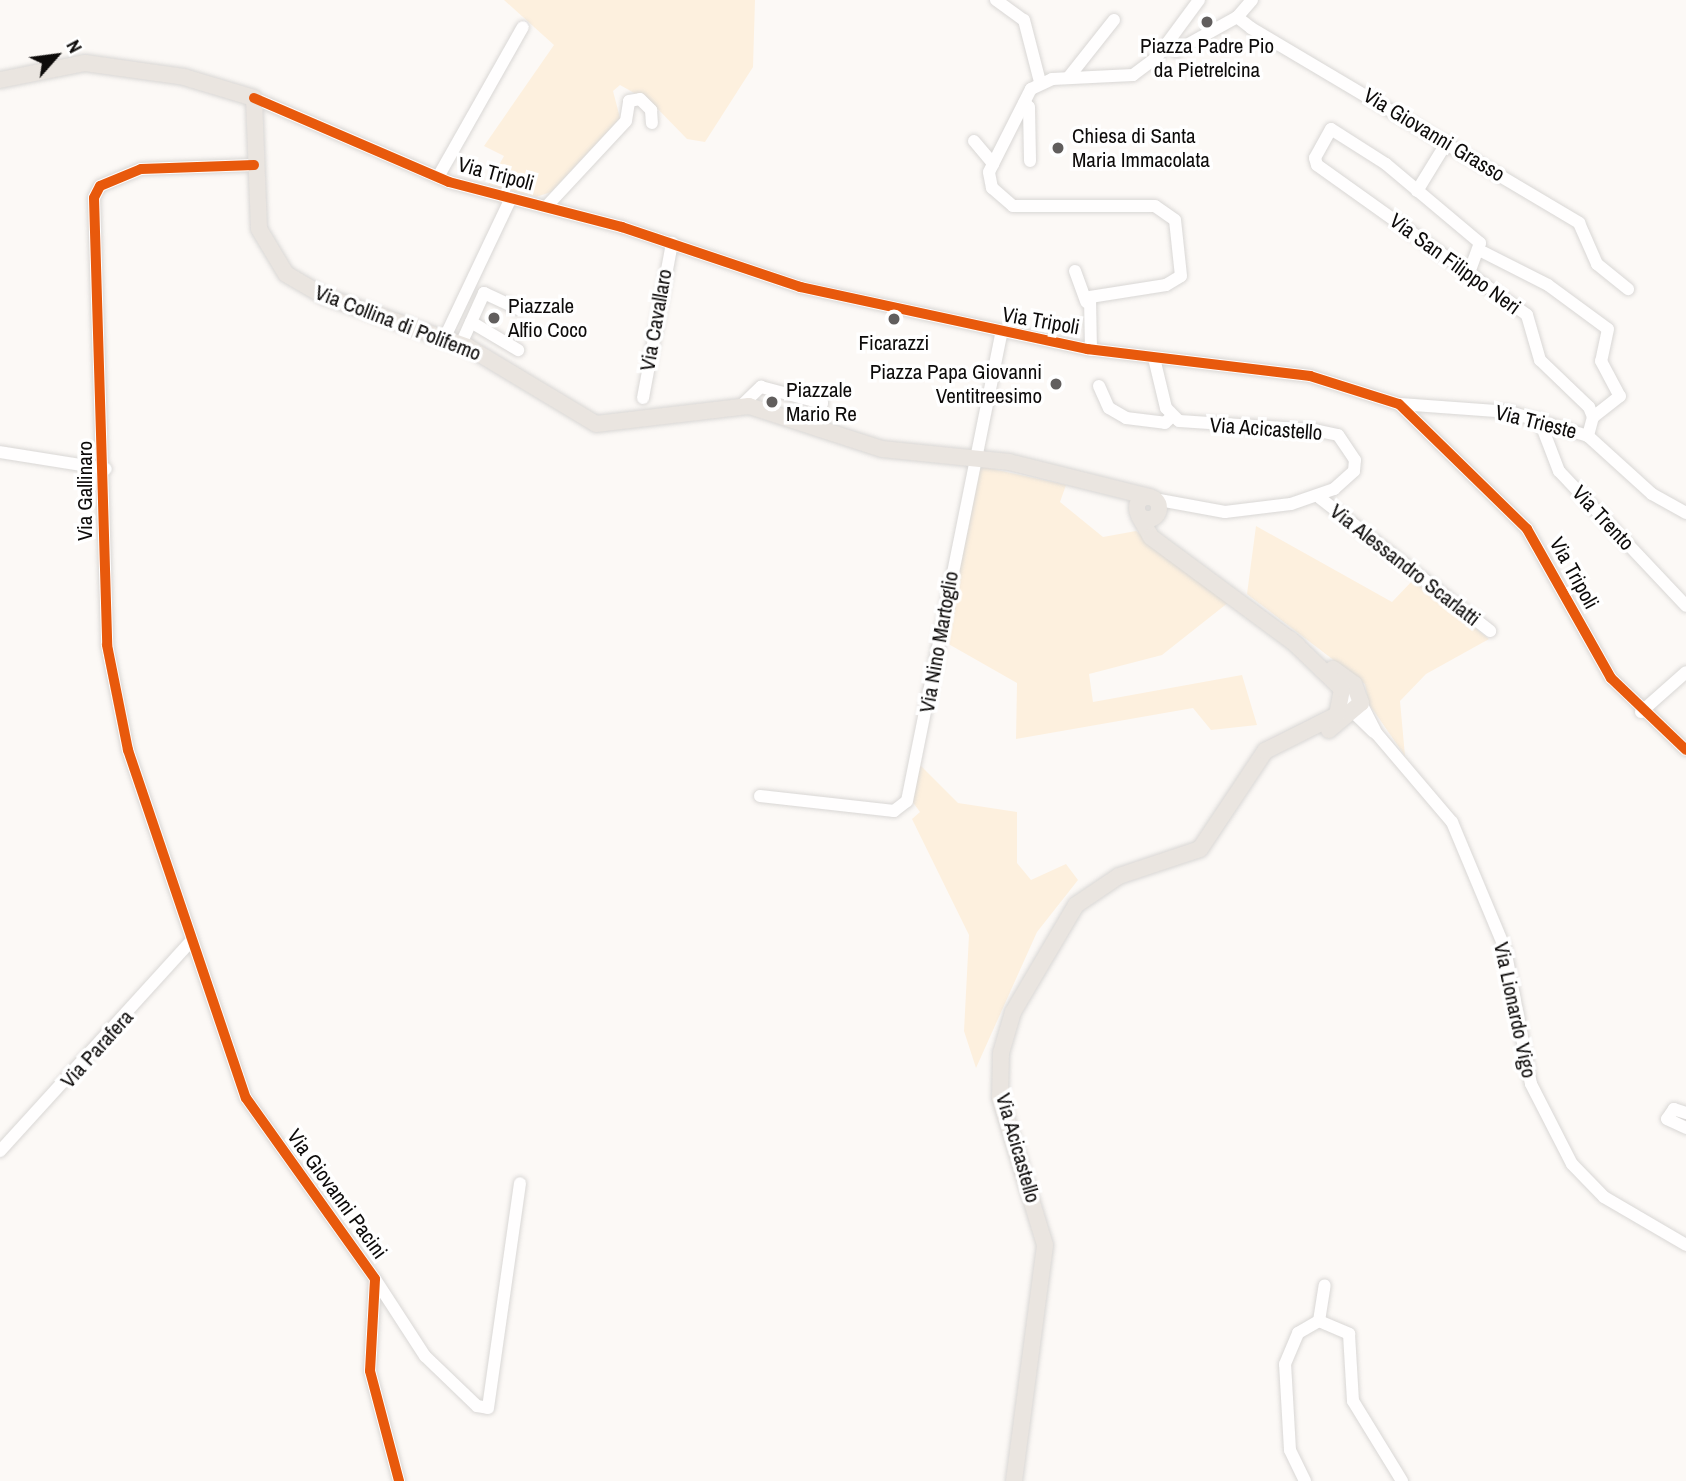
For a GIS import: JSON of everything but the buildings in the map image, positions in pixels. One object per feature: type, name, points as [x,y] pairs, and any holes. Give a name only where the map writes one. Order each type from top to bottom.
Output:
[{"type":"main road","name":"Via Tripoli","points":[[0,80],[85,63],[184,77],[254,98]]},
{"type":"main road","points":[[254,98],[254,165]]},
{"type":"main road","name":"Via Collina di Polifemo","points":[[254,165],[262,240],[286,274],[324,296],[461,344],[596,424],[741,406],[816,424],[882,449],[975,458],[1104,486],[1146,507],[1146,532],[1290,639]]},
{"type":"main road","points":[[1288,737],[1330,720],[1344,703],[1338,684],[1290,639]]},
{"type":"main road","points":[[1288,737],[1328,730],[1357,708],[1354,684],[1290,639]]},
{"type":"main road","name":"Via Acicastello","points":[[1014,1481],[1045,1245],[1000,1098],[1001,1053],[1013,1012],[1052,937],[1076,905],[1119,876],[1206,845],[1244,774],[1288,737]]},
{"type":"street","points":[[996,0],[1024,20],[1040,82]]},
{"type":"street","points":[[1176,51],[1237,17],[1252,0]]},
{"type":"street","points":[[1086,302],[1099,292],[1175,281],[1184,267],[1175,220],[1155,206],[1013,206],[988,181],[993,164],[1024,103],[1040,82],[1133,75],[1157,57],[1193,2]]},
{"type":"street","name":"Via Giovanni Grasso","points":[[1237,17],[1579,223],[1597,264],[1628,289]]},
{"type":"street","points":[[1068,78],[1114,20]]},
{"type":"street","points":[[438,177],[523,27]]},
{"type":"street","name":"Via Tripoli","points":[[254,98],[438,177],[671,243],[800,287],[1001,334],[1091,350],[1310,376],[1399,404],[1527,529],[1611,678],[1641,712],[1686,750]]},
{"type":"street","points":[[546,207],[626,121],[629,101],[640,99],[651,110],[652,123]]},
{"type":"street","points":[[1024,103],[1030,107],[1030,161]]},
{"type":"street","name":"Via San Filippo Neri","points":[[1417,191],[1331,129],[1320,144],[1317,165],[1527,315],[1540,360],[1593,417]]},
{"type":"street","points":[[974,141],[993,164]]},
{"type":"street","points":[[1447,142],[1417,191],[1480,243],[1481,251],[1469,273]]},
{"type":"street","name":"Via Gallinaro","points":[[190,942],[113,684],[104,616],[106,469],[94,198],[107,182],[141,169],[254,165]]},
{"type":"street","points":[[445,337],[510,198]]},
{"type":"street","name":"Via Cavallaro","points":[[643,398],[671,243]]},
{"type":"street","points":[[1481,251],[1548,285],[1608,329],[1601,361],[1620,396],[1593,417],[1588,436]]},
{"type":"street","points":[[1075,271],[1086,302],[1091,350]]},
{"type":"street","points":[[461,344],[484,293],[518,309]]},
{"type":"street","points":[[471,322],[518,350]]},
{"type":"street","name":"Via Nino Martoglio","points":[[760,796],[894,811],[907,801],[1001,334]]},
{"type":"street","points":[[1098,386],[1110,408],[1126,418],[1166,423],[1172,416],[1154,358]]},
{"type":"street","name":"Via Trieste","points":[[1399,404],[1539,419],[1588,436],[1652,494],[1686,513]]},
{"type":"street","name":"Via Acicastello","points":[[1146,507],[1225,513],[1320,498],[1354,471],[1352,449],[1338,435],[1184,424],[1172,416]]},
{"type":"street","name":"Via Trento","points":[[1539,419],[1559,471],[1686,606]]},
{"type":"street","points":[[0,452],[106,469]]},
{"type":"street","name":"Via Alessandro Scarlatti","points":[[1320,498],[1490,631]]},
{"type":"street","points":[[1304,654],[1345,684],[1357,708]]},
{"type":"street","points":[[1641,712],[1686,672]]},
{"type":"street","name":"Via Lionardo Vigo","points":[[1357,708],[1452,822],[1505,949],[1531,1084],[1572,1164],[1604,1198],[1686,1245]]},
{"type":"street","name":"Via Parafera","points":[[0,1151],[190,942]]},
{"type":"street","name":"Via Giovanni Pacini","points":[[190,942],[246,1098],[375,1279],[370,1371],[399,1481]]},
{"type":"street","points":[[1686,1113],[1674,1109],[1667,1119],[1686,1128]]},
{"type":"street","points":[[375,1279],[425,1356],[477,1406],[488,1408],[520,1183]]},
{"type":"street","points":[[1319,1321],[1325,1285]]},
{"type":"street","points":[[1305,1481],[1290,1450],[1285,1364],[1298,1333],[1319,1321]]},
{"type":"street","points":[[1319,1321],[1349,1334],[1353,1401],[1402,1481]]},
{"type":"shaded area","points":[[504,0],[755,0],[753,67],[705,142],[687,139],[652,103],[620,85],[613,91],[620,118],[551,192],[536,197],[488,185],[504,156],[484,146],[554,45]]},
{"type":"shaded area","points":[[979,466],[1066,485],[1060,502],[1103,537],[1136,531],[1229,602],[1162,655],[1089,674],[1093,702],[1242,675],[1257,725],[1211,730],[1193,708],[1016,739],[1017,683],[945,642]]},
{"type":"shaded area","points":[[1256,526],[1392,602],[1413,580],[1489,639],[1426,674],[1400,701],[1405,756],[1369,704],[1365,684],[1247,594]]},
{"type":"shaded area","points":[[920,765],[958,803],[1017,812],[1017,863],[1031,880],[1066,864],[1078,880],[1037,932],[976,1068],[964,1031],[969,935],[912,819],[920,812],[912,801]]},
{"type":"cycle path","points":[[254,98],[449,182],[622,227],[800,287],[1087,349],[1310,376],[1399,404],[1527,529],[1611,678],[1686,750]]},
{"type":"cycle path","points":[[254,165],[141,169],[100,186],[94,198],[107,645],[128,750],[246,1098],[375,1279],[370,1371],[399,1481]]},
{"type":"place","name":"Piazza Padre Pio da Pietrelcina","points":[[1207,22]]},
{"type":"place","name":"Chiesa di Santa Maria Immacolata","points":[[1058,148]]},
{"type":"place","name":"Piazzale Alfio Coco","points":[[494,318]]},
{"type":"place","name":"Ficarazzi","points":[[894,319]]},
{"type":"place","name":"Piazza Papa Giovanni Ventitreesimo","points":[[1056,384]]},
{"type":"place","name":"Piazzale Mario Re","points":[[772,402]]}]
